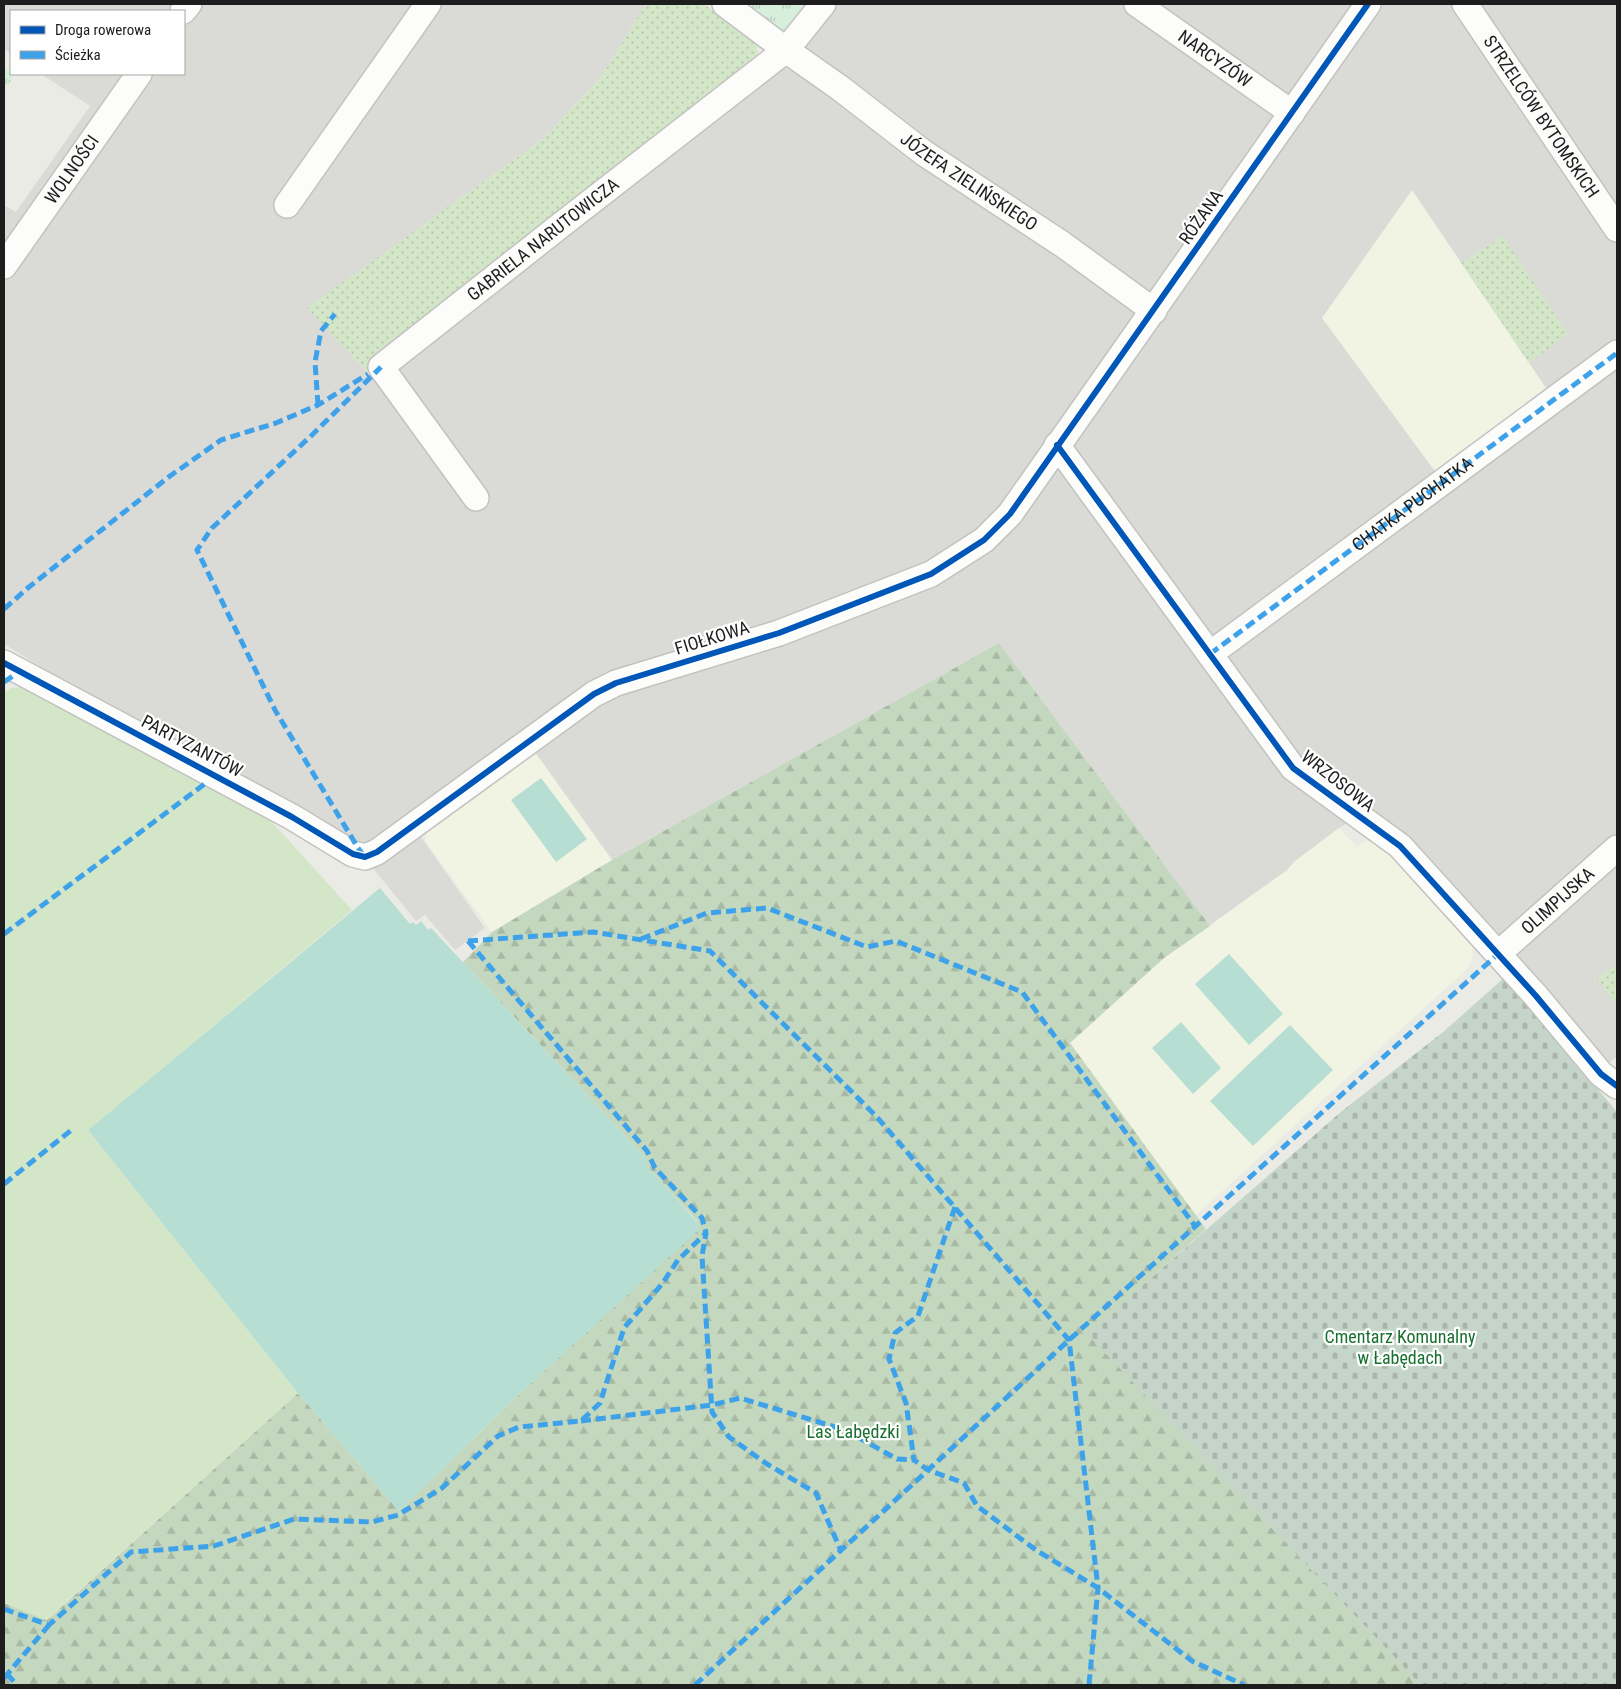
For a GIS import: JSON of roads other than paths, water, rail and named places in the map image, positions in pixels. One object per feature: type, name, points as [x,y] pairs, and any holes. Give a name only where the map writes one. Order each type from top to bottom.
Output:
[{"type":"street","points":[[287,205],[428,4]]},
{"type":"street","name":"JÓZEFA ZIELIŃSKIEGO","points":[[725,4],[840,88],[924,153],[1062,244],[1154,311]]},
{"type":"street","name":"GABRIELA NARUTOWICZA","points":[[476,498],[381,367],[786,50],[824,4]]},
{"type":"street","name":"NARCYZÓW","points":[[1137,4],[1292,113]]},
{"type":"street","name":"RÓŻANA","points":[[1057,446],[1154,311],[1368,4]]},
{"type":"street","name":"STRZELCÓW BYTOMSKICH","points":[[1465,4],[1617,229]]},
{"type":"street","name":"WOLNOŚCI","points":[[4,266],[138,75]]},
{"type":"street","name":"CHATKA PUCHATKA","points":[[1210,654],[1617,353]]},
{"type":"street","name":"WRZOSOWA","points":[[1057,446],[1293,768],[1400,846],[1536,996],[1612,1074]]},
{"type":"street","name":"FIOŁKOWA","points":[[365,857],[377,852],[594,694],[616,683],[779,633],[931,574],[984,540],[1010,514],[1057,446]]},
{"type":"street","name":"PARTYZANTÓW","points":[[4,663],[292,817],[354,854],[365,857]]},
{"type":"street","name":"OLIMPIJSKA","points":[[1498,954],[1617,848]]},
{"type":"park label","name":"Cmentarz Komunalny w Łabędach","points":[[1400,1347]]},
{"type":"park label","name":"Las Łabędzki","points":[[853,1432]]}]
